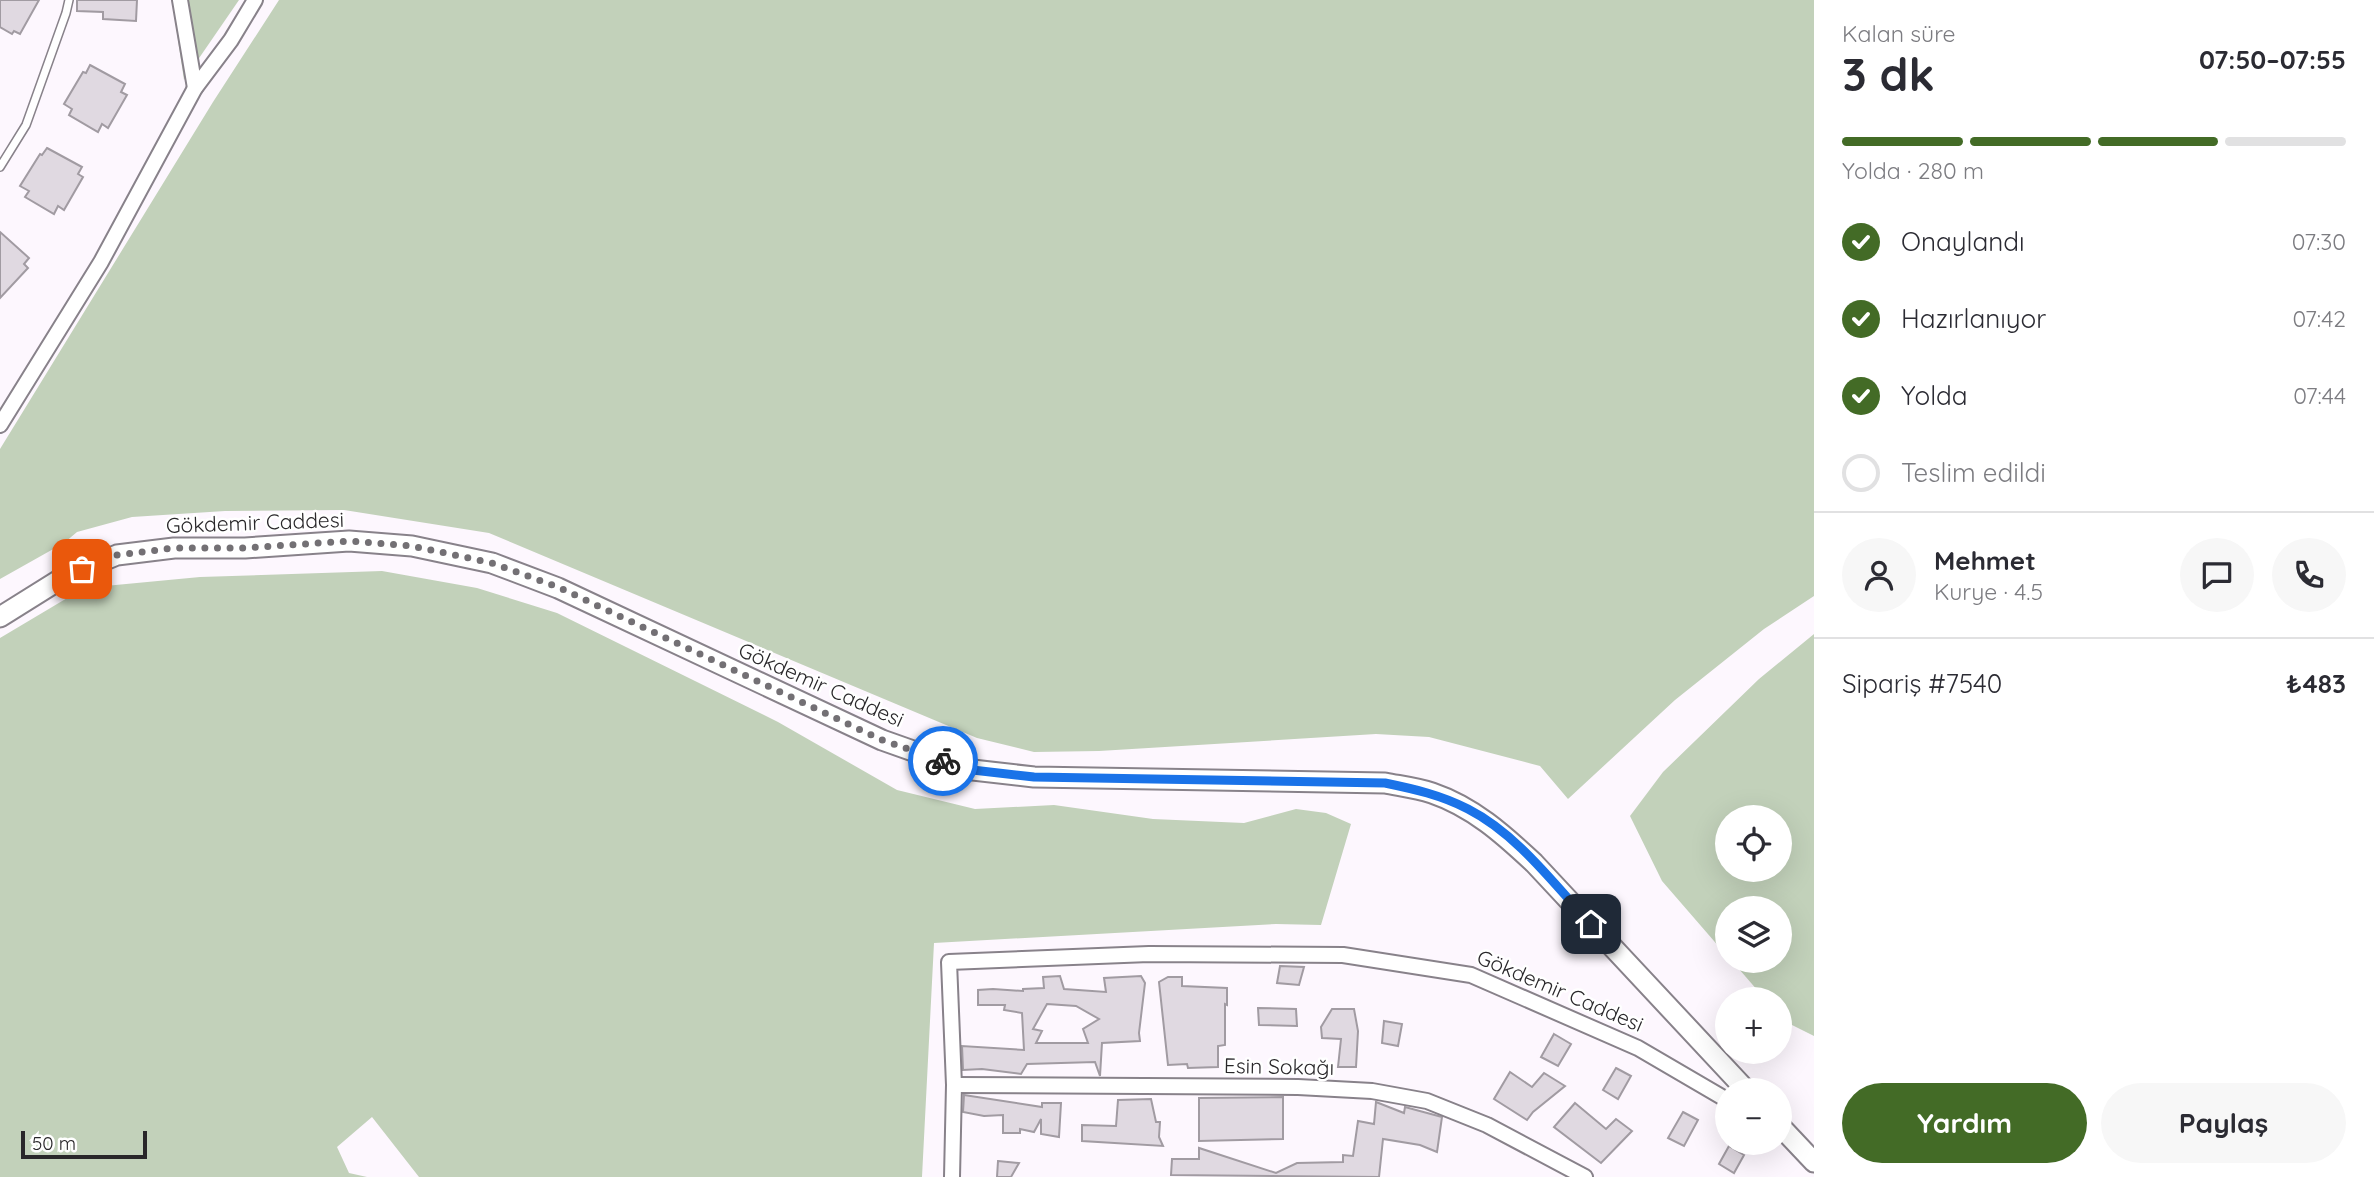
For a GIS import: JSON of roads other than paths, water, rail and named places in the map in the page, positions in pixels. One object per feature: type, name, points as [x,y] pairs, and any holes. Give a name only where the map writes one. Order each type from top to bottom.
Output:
[{"type":"main road","name":"Gökdemir Caddesi","points":[[0,617],[64,577],[117,555],[174,548],[245,548],[349,541],[412,546],[492,563],[558,587],[882,740],[964,769],[1046,778],[1385,783],[1432,793],[1469,810],[1508,838],[1735,1078]]},
{"type":"main road","points":[[1792,1140],[1814,1162]]},
{"type":"street","points":[[180,0],[195,88]]},
{"type":"street","points":[[0,425],[101,262],[195,88],[231,40],[255,0]]},
{"type":"street","name":"Gökdemir Caddesi","points":[[952,1177],[954,1085],[949,962],[1149,954],[1343,955],[1471,975],[1638,1048],[1715,1093]]},
{"type":"street","name":"Esin Sokağı","points":[[954,1085],[1298,1087],[1373,1091],[1427,1101],[1487,1125],[1585,1177]]},
{"type":"lane","points":[[0,167],[26,125],[69,0]]}]
